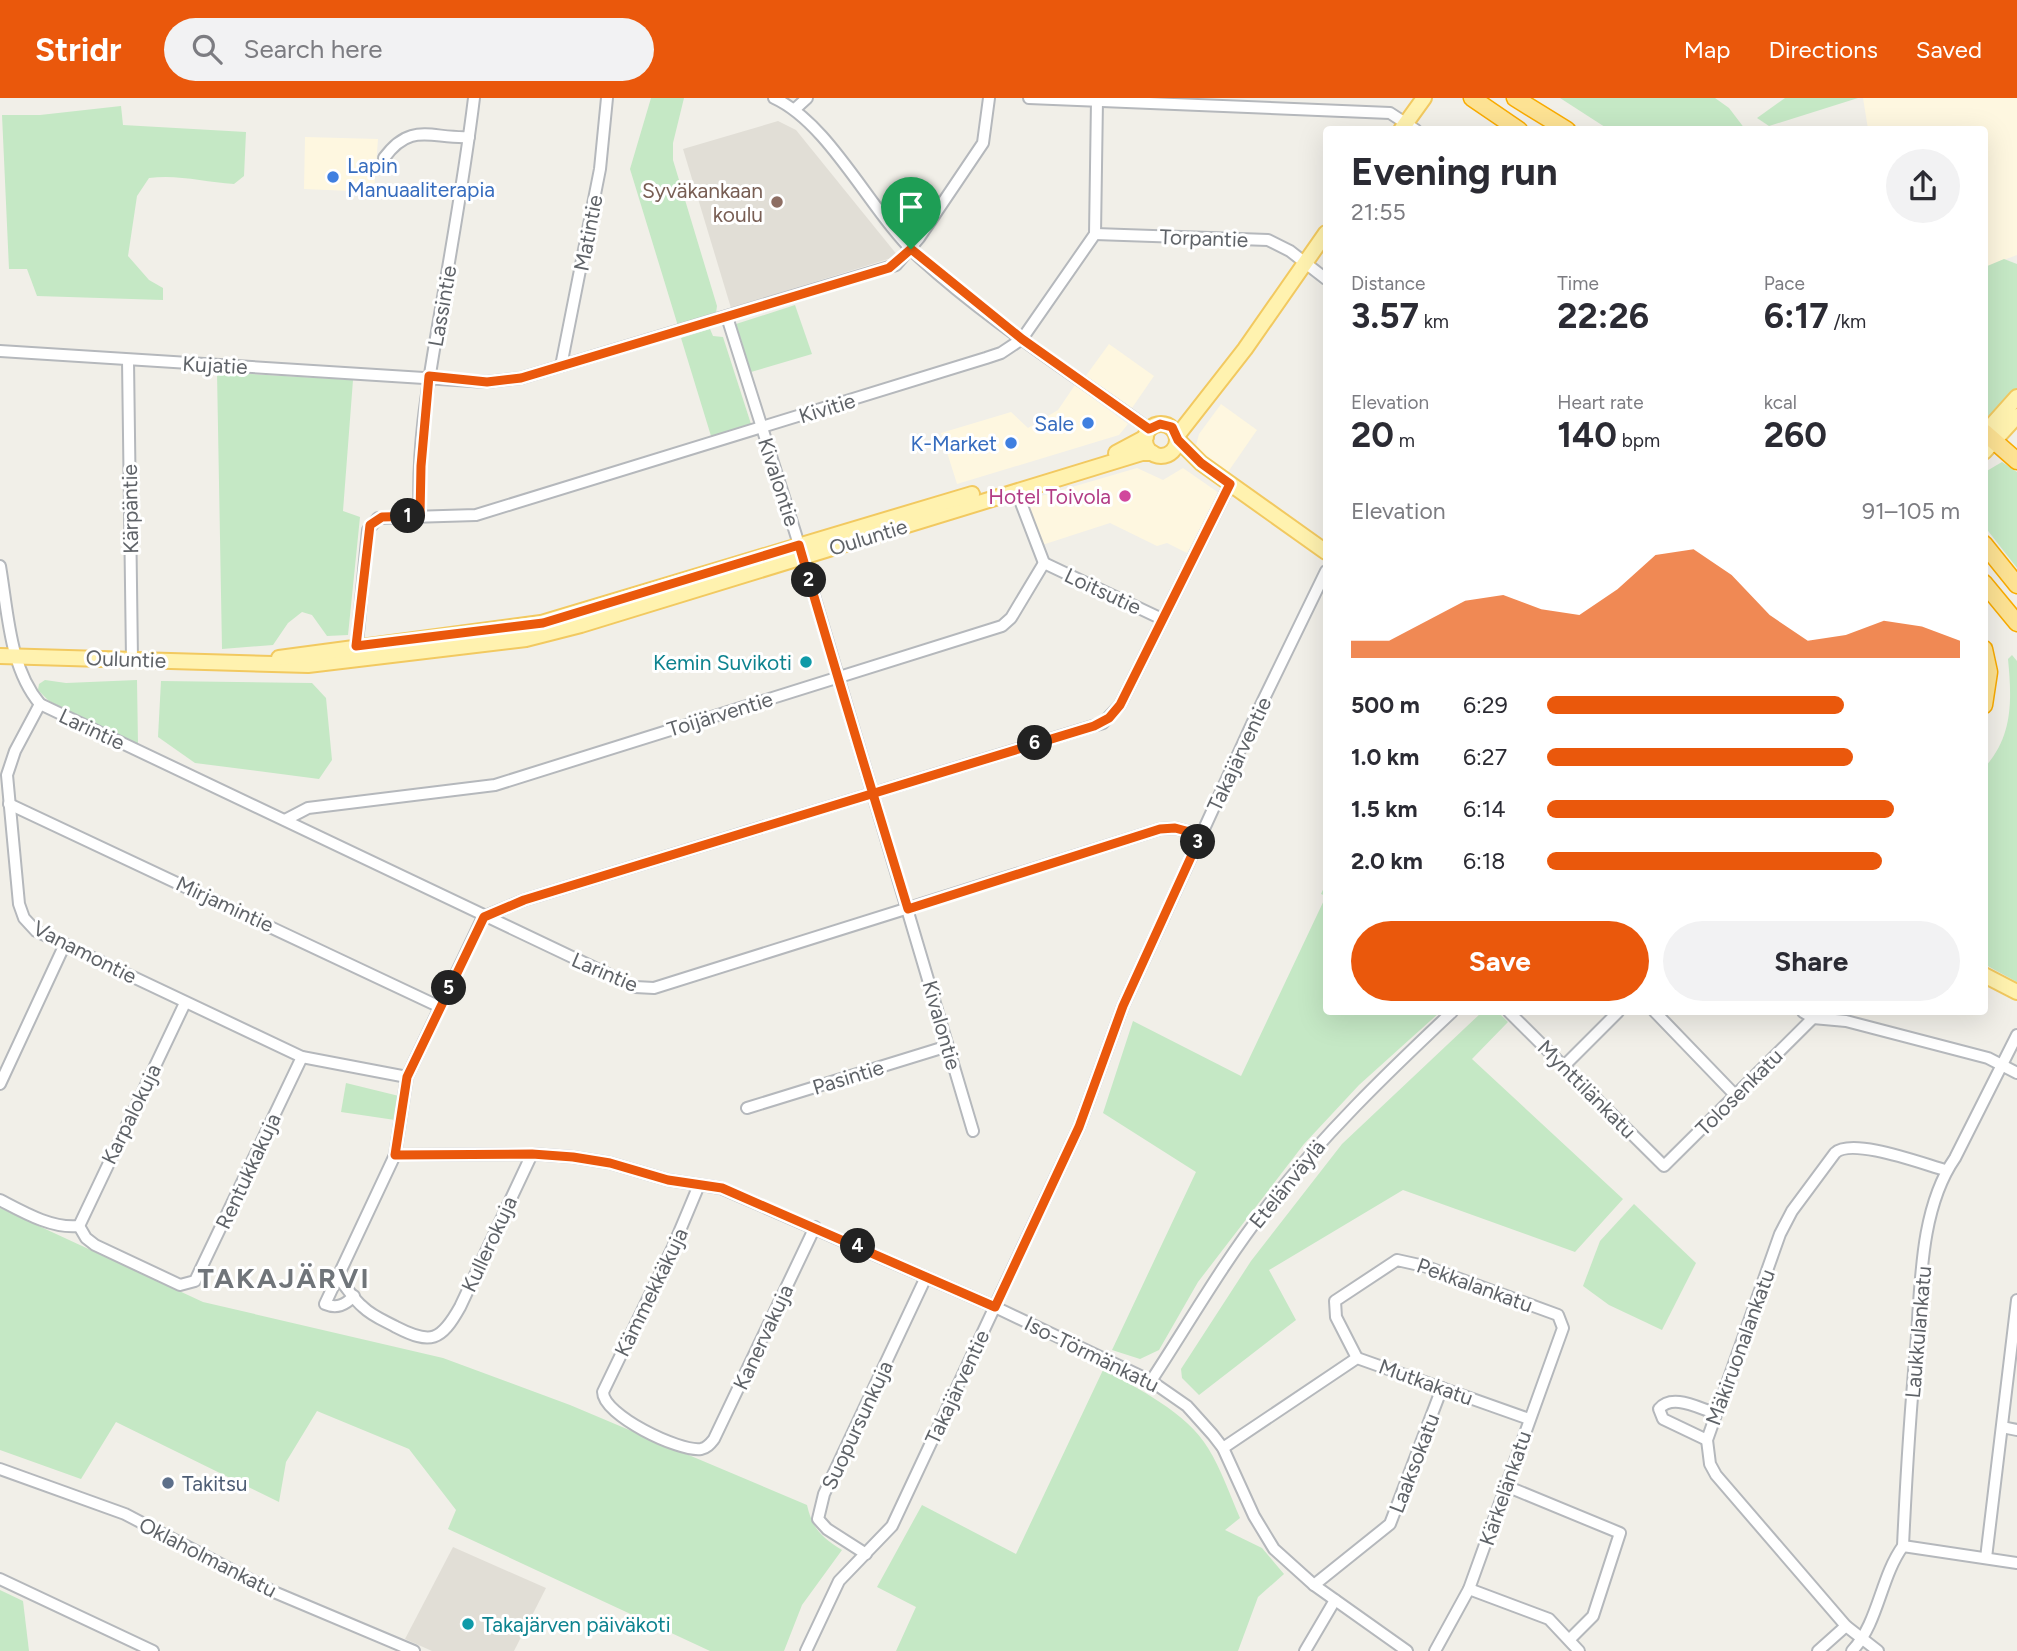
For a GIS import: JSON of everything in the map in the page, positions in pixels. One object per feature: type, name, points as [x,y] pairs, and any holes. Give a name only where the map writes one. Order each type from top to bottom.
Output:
[{"type":"highway","points":[[1472,98],[1513,126]]},
{"type":"highway","points":[[1515,98],[1560,126]]},
{"type":"highway","points":[[1988,439],[2017,461]]},
{"type":"highway","points":[[1988,549],[2017,585]]},
{"type":"highway","points":[[1988,588],[2017,624]]},
{"type":"main road","points":[[1409,126],[1422,101]]},
{"type":"main road","points":[[1171,453],[1178,438],[1323,237]]},
{"type":"main road","points":[[1201,463],[1171,453],[1163,456],[1153,453],[1146,444],[1147,433],[1165,424],[1220,381]]},
{"type":"main road","points":[[1988,437],[2017,397]]},
{"type":"main road","points":[[1988,437],[2017,416]]},
{"type":"main road","points":[[1165,424],[1173,428],[1178,438],[1201,463],[1323,550]]},
{"type":"main road","name":"Ouluntie","points":[[801,551],[1115,453],[1147,433]]},
{"type":"main road","name":"Ouluntie","points":[[0,656],[251,663],[356,653],[543,623],[1142,453],[1153,453]]},
{"type":"main road","points":[[1988,977],[2017,992]]},
{"type":"street","name":"Lassintie","points":[[420,516],[421,466],[429,376],[474,98]]},
{"type":"street","name":"Matintie","points":[[561,366],[600,169],[607,98]]},
{"type":"street","points":[[775,98],[795,109],[911,249],[1022,339],[1147,433]]},
{"type":"street","points":[[795,109],[807,98]]},
{"type":"street","name":"Kujatie","points":[[0,351],[429,376],[487,382],[521,378],[889,268],[911,249],[983,144],[989,98]]},
{"type":"street","points":[[1029,98],[1259,102],[1390,113],[1407,126]]},
{"type":"street","points":[[1095,233],[1097,100]]},
{"type":"street","points":[[384,158],[398,141],[416,134],[469,138]]},
{"type":"street","name":"Torpantie","points":[[1095,233],[1268,240],[1306,262]]},
{"type":"street","name":"Kivitie","points":[[356,653],[368,530],[375,519],[476,515],[1001,353],[1022,339],[1095,233]]},
{"type":"street","points":[[1306,262],[1323,276]]},
{"type":"street","name":"Kivalontie","points":[[727,317],[801,551],[973,1131]]},
{"type":"street","name":"Kärpäntie","points":[[128,360],[132,659]]},
{"type":"street","points":[[338,1278],[354,1296],[347,1304],[337,1307],[325,1304],[395,1155],[407,1077],[484,917],[524,900],[1103,723],[1120,705],[1230,484]]},
{"type":"street","points":[[1016,490],[1044,563]]},
{"type":"street","name":"Loitsutie","points":[[1044,563],[1162,619]]},
{"type":"street","name":"Toijärventie","points":[[285,820],[309,808],[495,785],[1002,626],[1011,618],[1044,563]]},
{"type":"street","points":[[0,566],[16,656],[27,689],[40,704]]},
{"type":"street","name":"Takajärventie","points":[[806,1651],[836,1586],[892,1526],[1079,1127],[1123,1006],[1323,577]]},
{"type":"street","name":"Larintie","points":[[40,704],[628,985],[647,989],[1160,829],[1175,828],[1201,835]]},
{"type":"street","name":"Vanamontie","points":[[40,704],[11,760],[7,775],[22,914],[36,931],[302,1057],[407,1077]]},
{"type":"street","name":"Mirjamintie","points":[[9,804],[440,1007]]},
{"type":"street","points":[[0,1084],[65,944]]},
{"type":"street","name":"Karpalokuja","points":[[79,1226],[186,1003]]},
{"type":"street","name":"Etelänväylä","points":[[1151,1381],[1265,1209],[1376,1083],[1449,1015]]},
{"type":"street","name":"Mynttilänkatu","points":[[1512,1015],[1664,1167]]},
{"type":"street","points":[[1564,1065],[1615,1015]]},
{"type":"street","points":[[1658,1015],[1735,1096]]},
{"type":"street","points":[[1808,1015],[1846,1021],[2002,1062],[2017,1073]]},
{"type":"street","name":"Tolosenkatu","points":[[1664,1167],[1814,1018]]},
{"type":"street","name":"Laukkulankatu","points":[[1862,1641],[1890,1567],[1903,1546],[1909,1429],[1927,1233],[1945,1170],[1955,1158],[2017,1035]]},
{"type":"street","name":"Pasintie","points":[[747,1108],[948,1046]]},
{"type":"street","name":"Rentukkakuja","points":[[79,1226],[84,1236],[95,1245],[177,1284],[192,1283],[198,1277],[302,1057]]},
{"type":"street","name":"Mäkiruonalankatu","points":[[1878,1651],[1846,1626],[1716,1475],[1710,1464],[1707,1440],[1714,1413],[1780,1234],[1792,1211],[1835,1153],[1844,1147],[1859,1147],[1945,1170]]},
{"type":"street","name":"Iso-Törmänkatu","points":[[395,1155],[532,1154],[592,1159],[722,1188],[995,1307],[1151,1381],[1187,1406],[1223,1448],[1265,1536],[1287,1563],[1406,1651]]},
{"type":"street","name":"Kullerokuja","points":[[354,1296],[368,1311],[412,1335],[432,1339],[443,1333],[460,1307],[532,1154]]},
{"type":"street","name":"Kämmekkäkuja","points":[[699,1185],[662,1271],[608,1377],[603,1397],[617,1414],[656,1435],[691,1448],[709,1446]]},
{"type":"street","points":[[0,1200],[33,1217],[64,1226],[79,1226]]},
{"type":"street","name":"Kanervakuja","points":[[709,1446],[815,1227]]},
{"type":"street","name":"Pekkalankatu","points":[[1357,1358],[1334,1312],[1335,1301],[1397,1260],[1424,1266],[1557,1314],[1562,1320]]},
{"type":"street","name":"Suopursunkuja","points":[[866,1554],[824,1527],[818,1519],[818,1513],[824,1494],[926,1277]]},
{"type":"street","points":[[1986,1558],[2017,1300]]},
{"type":"street","name":"Kärkelänkatu","points":[[1435,1651],[1469,1589],[1563,1328],[1562,1320]]},
{"type":"street","name":"Mutkakatu","points":[[1223,1448],[1357,1358],[1529,1419]]},
{"type":"street","name":"Laaksokatu","points":[[1314,1585],[1337,1563],[1388,1528],[1442,1388]]},
{"type":"street","points":[[1707,1440],[1663,1419],[1660,1409],[1667,1402],[1674,1401],[1714,1413]]},
{"type":"street","points":[[2002,1427],[2017,1430]]},
{"type":"street","name":"Oklaholmankatu","points":[[0,1469],[125,1514],[274,1592],[414,1651]]},
{"type":"street","points":[[1506,1486],[1620,1533],[1593,1616],[1570,1639]]},
{"type":"street","points":[[1903,1546],[2017,1563]]},
{"type":"street","points":[[0,1579],[153,1651]]},
{"type":"street","points":[[1469,1589],[1540,1614],[1557,1625],[1579,1651]]},
{"type":"street","points":[[1307,1650],[1335,1600]]},
{"type":"street","points":[[1818,1651],[1846,1626]]},
{"type":"street","points":[[1852,1651],[1862,1641]]},
{"type":"shaded area","points":[[1863,98],[2017,98],[2017,255],[1988,266],[1988,126],[1868,126]]},
{"type":"shaded area","name":"Syväkankaan koulu","points":[[778,121],[796,130],[898,256],[731,308],[683,149]]},
{"type":"shaded area","points":[[305,137],[378,139],[374,192],[304,189]]},
{"type":"shaded area","points":[[1109,344],[1154,376],[1132,408],[1085,377]]},
{"type":"shaded area","points":[[1075,385],[1128,424],[1119,435],[957,484],[941,433],[1011,412],[1028,428],[1058,410]]},
{"type":"shaded area","points":[[1221,404],[1257,430],[1228,472],[1195,449],[1199,434]]},
{"type":"shaded area","points":[[1137,468],[1163,480],[1183,468],[1219,493],[1187,553],[1167,543],[1157,546],[1110,523],[1039,546],[1024,501]]},
{"type":"shaded area","points":[[453,1547],[546,1588],[514,1651],[432,1651],[405,1639]]},
{"type":"green space","points":[[651,98],[684,98],[673,143],[673,160],[717,306],[716,313],[678,326],[630,169]]},
{"type":"green space","points":[[1560,98],[1715,98],[1729,108],[1743,126],[1603,126]]},
{"type":"green space","points":[[1785,98],[1858,98],[1769,126],[1757,118]]},
{"type":"green space","points":[[121,106],[123,125],[246,132],[244,176],[234,184],[181,178],[149,178],[137,196],[128,256],[149,280],[163,288],[163,300],[37,296],[27,269],[9,269],[2,115],[40,115]]},
{"type":"green space","points":[[2004,259],[2017,264],[2017,391],[1990,416],[1988,416],[1988,266]]},
{"type":"green space","points":[[795,305],[812,354],[751,372],[736,324]]},
{"type":"green space","points":[[710,329],[713,336],[723,337],[751,424],[711,436],[681,338]]},
{"type":"green space","points":[[217,372],[353,380],[343,511],[360,517],[348,635],[327,636],[312,615],[302,612],[288,623],[273,645],[222,649]]},
{"type":"green space","points":[[2002,462],[2017,472],[2017,568],[1988,531],[1988,470]]},
{"type":"green space","points":[[2012,655],[2017,661],[2017,982],[1988,966],[1988,763],[2006,730],[2010,703],[2008,659]]},
{"type":"green space","points":[[45,680],[66,683],[137,680],[138,745],[49,701],[38,690],[39,684]]},
{"type":"green space","points":[[161,681],[312,683],[326,698],[332,760],[319,779],[195,763],[158,737]]},
{"type":"green space","points":[[1323,902],[1323,1015],[1437,1015],[1359,1085],[1304,1144],[1198,1282],[1159,1350],[1140,1359],[1112,1350],[1196,1172],[1103,1113],[1133,1021],[1241,1076]]},
{"type":"green space","points":[[1479,1015],[1501,1015],[1508,1022],[1472,1059],[1623,1199],[1575,1252],[1403,1190],[1269,1270],[1296,1320],[1199,1395],[1182,1378],[1181,1369],[1251,1261],[1342,1144]]},
{"type":"green space","points":[[346,1083],[399,1096],[395,1120],[341,1112]]},
{"type":"green space","points":[[1634,1204],[1696,1263],[1662,1330],[1609,1305],[1583,1286],[1600,1241]]},
{"type":"green space","points":[[0,1208],[203,1302],[443,1358],[570,1405],[807,1505],[819,1532],[842,1550],[802,1605],[784,1651],[710,1651],[448,1529],[456,1510],[409,1449],[317,1411],[286,1462],[279,1502],[116,1422],[81,1479],[0,1450]]},
{"type":"green space","points":[[1103,1370],[1161,1403],[1199,1435],[1217,1465],[1240,1518],[1225,1530],[1262,1548],[1284,1574],[1258,1597],[1238,1651],[896,1651],[916,1607],[877,1587],[922,1505],[1016,1554]]},
{"type":"green space","points":[[0,1590],[23,1601],[29,1651],[0,1651]]},
{"type":"place","name":"Lapin Manuaaliterapia","points":[[333,177]]},
{"type":"place","name":"Syväkankaan koulu","points":[[777,202]]},
{"type":"place","name":"Sale","points":[[1088,423]]},
{"type":"place","name":"K-Market","points":[[1011,443]]},
{"type":"place","name":"Hotel Toivola","points":[[1125,496]]},
{"type":"place","name":"Kemin Suvikoti","points":[[806,662]]},
{"type":"place","name":"Takitsu","points":[[168,1483]]},
{"type":"place","name":"Takajärven päiväkoti","points":[[468,1624]]},
{"type":"district","name":"TAKAJÄRVI","points":[[284,1278]]},
{"type":"route","points":[[911,249],[893,267],[521,378],[487,382],[429,376],[421,466],[420,516],[382,517],[375,519],[370,525],[356,646],[543,623],[799,545],[837,677],[873,792],[908,909],[1160,829],[1175,828],[1201,835],[1123,1006],[1079,1127],[995,1307],[722,1188],[668,1180],[610,1163],[573,1157],[532,1154],[395,1155],[407,1077],[484,917],[512,903],[873,792],[1094,726],[1113,715],[1120,705],[1209,520],[1230,484],[1201,463],[1192,451],[1178,440],[1172,427],[1160,424],[1149,429],[1022,339],[911,249]]}]
